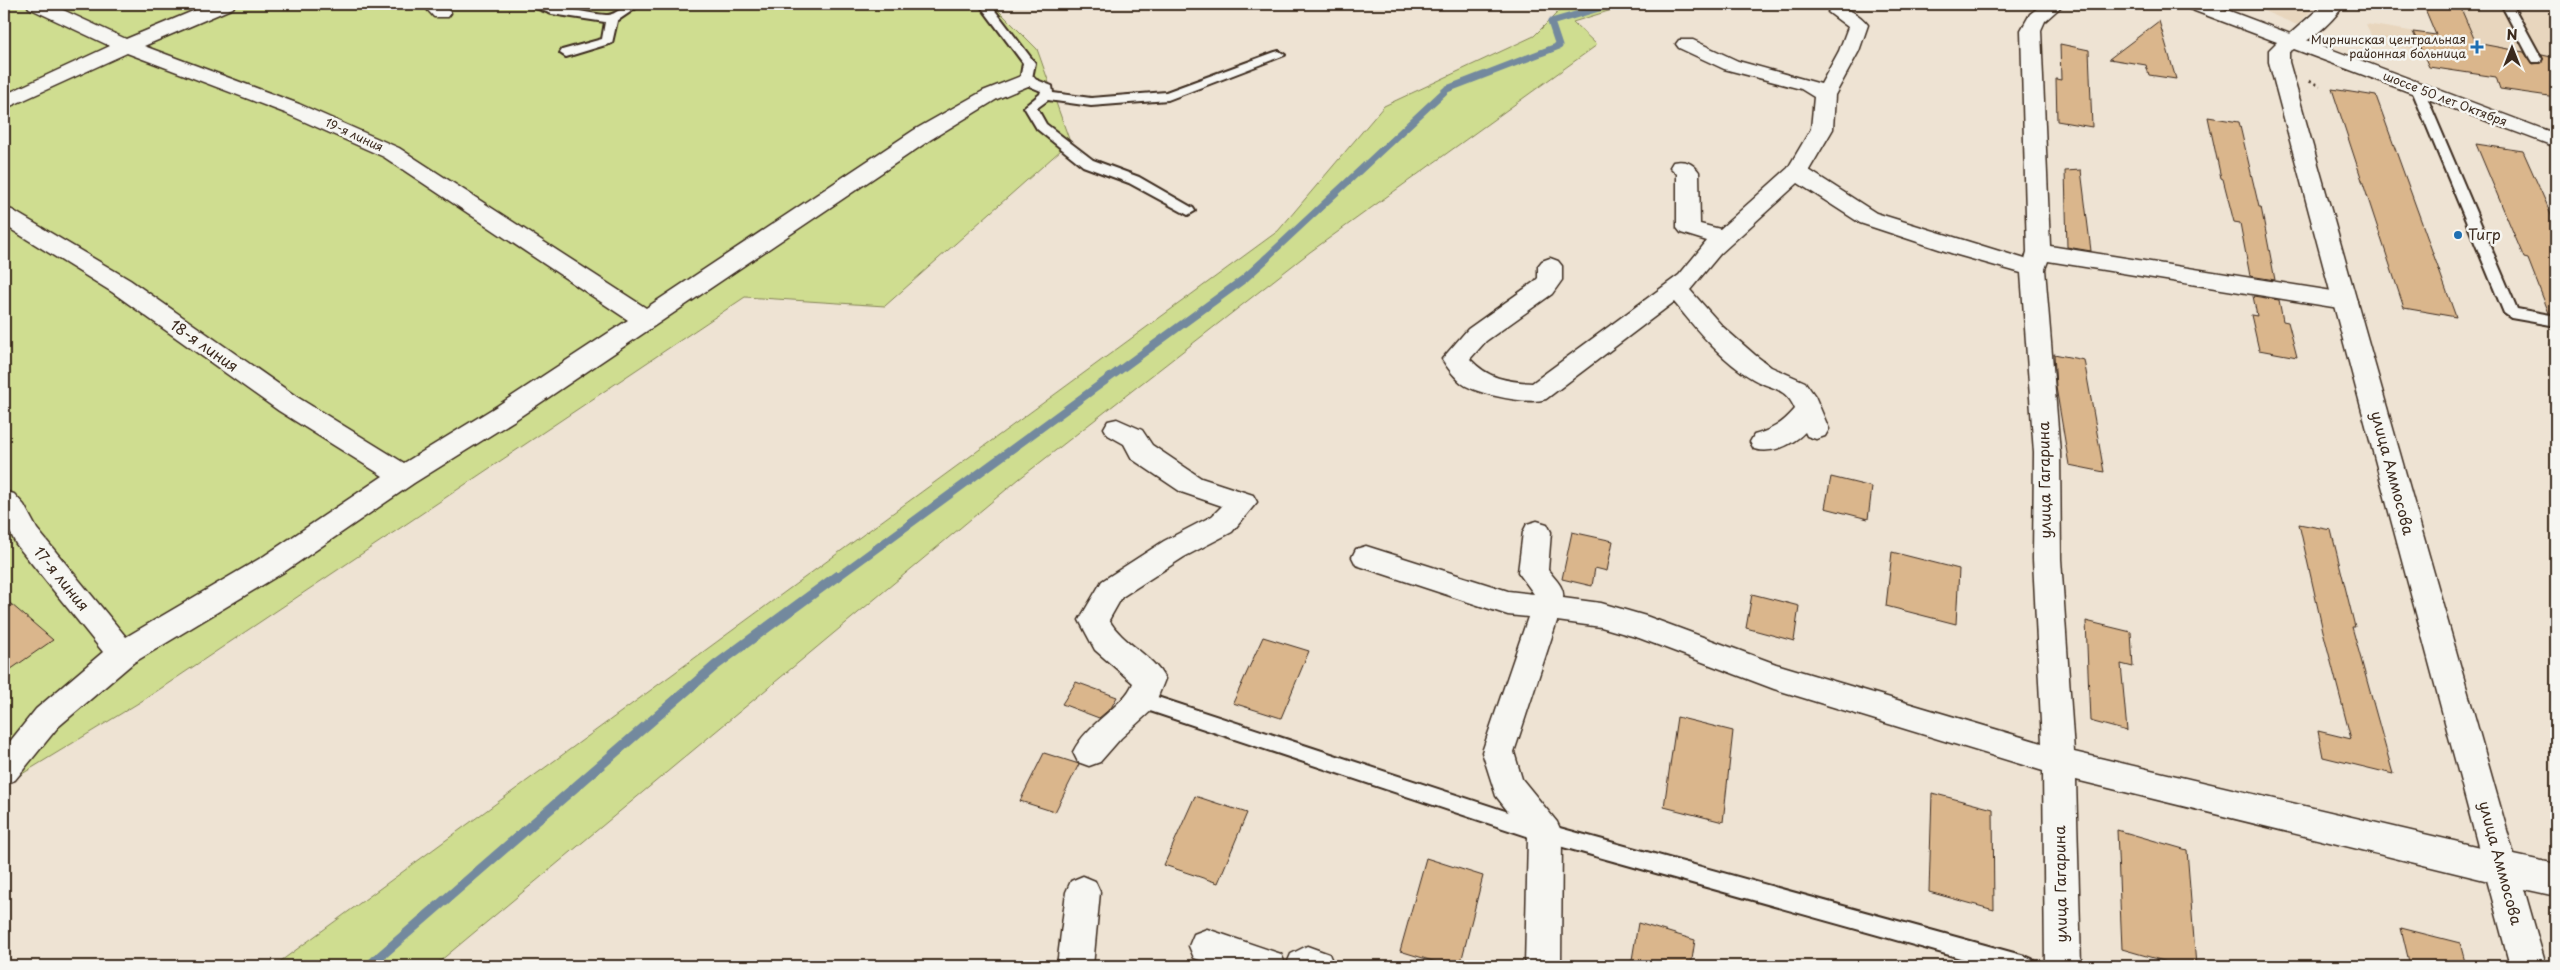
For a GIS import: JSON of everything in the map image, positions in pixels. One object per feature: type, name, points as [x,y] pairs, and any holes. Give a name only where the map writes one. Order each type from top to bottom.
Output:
[{"type":"street","name":"19-я линия","points":[[36,4],[79,28],[329,122],[378,146],[435,179],[487,216],[646,319]]},
{"type":"street","points":[[4,104],[127,46],[226,4]]},
{"type":"street","name":"улица Гагарина","points":[[2054,4],[2038,18],[2031,30],[2036,260],[2047,453],[2047,559],[2058,762],[2063,966]]},
{"type":"street","name":"шоссе 50 лет Октября","points":[[2194,4],[2556,141]]},
{"type":"street","name":"улица Аммосова","points":[[2335,4],[2311,28],[2279,50],[2279,62],[2528,966]]},
{"type":"street","points":[[1550,266],[1550,280],[1543,288],[1477,335],[1455,359],[1474,379],[1514,391],[1537,393],[1687,280],[1712,249],[1796,172],[1822,129],[1825,96],[1849,52],[1858,25],[1838,12]]},
{"type":"street","points":[[1686,44],[1732,65],[1808,84],[1825,96]]},
{"type":"street","points":[[4,746],[47,718],[122,654],[274,564],[404,476],[506,413],[922,135],[990,95],[1026,80]]},
{"type":"street","points":[[1681,167],[1688,172],[1690,185],[1688,228],[1725,238]]},
{"type":"street","points":[[1796,172],[1868,218],[1962,249],[2345,301]]},
{"type":"street","name":"18-я линия","points":[[4,215],[121,286],[288,404],[404,476]]},
{"type":"street","points":[[1676,289],[1731,352],[1765,375],[1795,388],[1803,398],[1811,421],[1776,441],[1763,442]]},
{"type":"street","points":[[1089,752],[1110,728],[1142,700],[1150,679],[1106,641],[1094,620],[1100,606],[1112,589],[1174,549],[1222,524],[1243,502],[1191,485],[1142,452],[1133,437],[1117,428]]},
{"type":"street","name":"17-я линия","points":[[4,501],[14,512],[26,536],[122,654]]},
{"type":"street","points":[[1537,532],[1533,572],[1549,593],[1546,608],[1498,752],[1508,786],[1545,833],[1543,966]]},
{"type":"street","points":[[1366,556],[1508,603],[1601,615],[1646,628],[1774,676],[2058,762],[2556,880]]},
{"type":"street","points":[[4,770],[16,758],[47,718]]},
{"type":"street","points":[[1075,966],[1083,892]]},
{"type":"street","points":[[1207,946],[1268,966]]},
{"type":"street","points":[[1304,966],[1307,963],[1316,966]]},
{"type":"lane","points":[[531,4],[552,11],[611,18],[636,4]]},
{"type":"lane","points":[[984,4],[1029,63],[1026,80],[1048,89],[1046,96],[1030,107],[1041,126],[1088,163],[1134,180],[1188,211]]},
{"type":"lane","points":[[2506,4],[2536,59]]},
{"type":"lane","points":[[566,53],[608,41],[611,18]]},
{"type":"lane","points":[[1046,96],[1091,102],[1168,96],[1279,55]]},
{"type":"lane","points":[[2417,88],[2511,313],[2556,321]]},
{"type":"lane","points":[[1142,700],[1545,833],[2025,966]]},
{"type":"shaded area","points":[[2247,4],[2318,4],[2297,25]]},
{"type":"shaded area","name":"Мирнинская центральная районная больница","points":[[2423,4],[2556,4],[2556,97],[2500,89],[2495,77],[2429,67],[2422,51],[2374,43],[2366,24],[2435,35]]},
{"type":"green space","points":[[4,4],[992,4],[1037,49],[1070,142],[885,306],[745,297],[145,699],[4,785]]},
{"type":"green space","points":[[1580,4],[1631,4],[1573,22],[1597,45],[1310,252],[1019,479],[434,966],[274,966],[1278,231],[1384,106],[1534,36],[1562,8]]},
{"type":"building","points":[[2423,4],[2459,4],[2476,43],[2524,52],[2532,64],[2542,63],[2542,55],[2556,58],[2556,97],[2500,89],[2496,77],[2429,67],[2413,32],[2436,35]]},
{"type":"building","points":[[2159,21],[2176,79],[2149,75],[2146,65],[2109,59]]},
{"type":"building","points":[[2060,44],[2089,50],[2092,127],[2057,121],[2056,79],[2061,80]]},
{"type":"building","points":[[2332,89],[2376,96],[2456,317],[2404,308]]},
{"type":"building","points":[[2208,117],[2239,122],[2259,207],[2261,207],[2275,280],[2250,276],[2240,223],[2234,222],[2223,179],[2221,178]]},
{"type":"building","points":[[2476,144],[2523,151],[2556,225],[2556,314],[2549,313],[2528,259],[2524,258]]},
{"type":"building","points":[[2081,170],[2091,251],[2067,247],[2065,171]]},
{"type":"building","points":[[2253,296],[2279,300],[2283,321],[2288,322],[2297,357],[2259,350],[2251,315],[2257,316]]},
{"type":"building","points":[[2054,354],[2084,360],[2104,472],[2069,465],[2056,387]]},
{"type":"building","points":[[1831,477],[1872,487],[1868,519],[1825,508]]},
{"type":"building","points":[[2299,524],[2331,530],[2355,627],[2352,627],[2393,774],[2323,757],[2318,731],[2351,739],[2323,631]]},
{"type":"building","points":[[1572,532],[1613,541],[1607,571],[1595,568],[1592,586],[1562,579]]},
{"type":"building","points":[[1892,552],[1959,569],[1956,624],[1886,606]]},
{"type":"building","points":[[1752,594],[1799,606],[1794,641],[1746,628]]},
{"type":"building","points":[[4,598],[53,640],[4,674]]},
{"type":"building","points":[[2086,621],[2131,632],[2133,667],[2121,664],[2127,731],[2090,721]]},
{"type":"building","points":[[1263,637],[1309,651],[1281,718],[1233,703]]},
{"type":"building","points":[[1076,682],[1117,697],[1111,708],[1099,718],[1062,704]]},
{"type":"building","points":[[1677,717],[1733,731],[1723,822],[1664,807]]},
{"type":"building","points":[[1044,753],[1079,764],[1055,812],[1020,801]]},
{"type":"building","points":[[1932,793],[1993,809],[1994,910],[1929,892]]},
{"type":"building","points":[[1195,796],[1247,813],[1218,883],[1164,865]]},
{"type":"building","points":[[2117,830],[2187,850],[2196,966],[2181,966],[2122,949]]},
{"type":"building","points":[[1426,858],[1483,876],[1460,966],[1449,966],[1400,951]]},
{"type":"building","points":[[1638,923],[1695,940],[1691,966],[1631,966]]},
{"type":"building","points":[[2401,928],[2460,943],[2466,966],[2410,966]]},
{"type":"waterway","points":[[1265,259],[1447,89],[1559,46],[1551,22],[1613,4]]},
{"type":"waterway","points":[[836,578],[1244,279],[1267,258]]},
{"type":"waterway","points":[[369,966],[716,665],[837,576]]},
{"type":"place","name":"Мирнинская центральная районная больница","points":[[2477,47]]},
{"type":"place","name":"Тигр","points":[[2458,235]]}]
